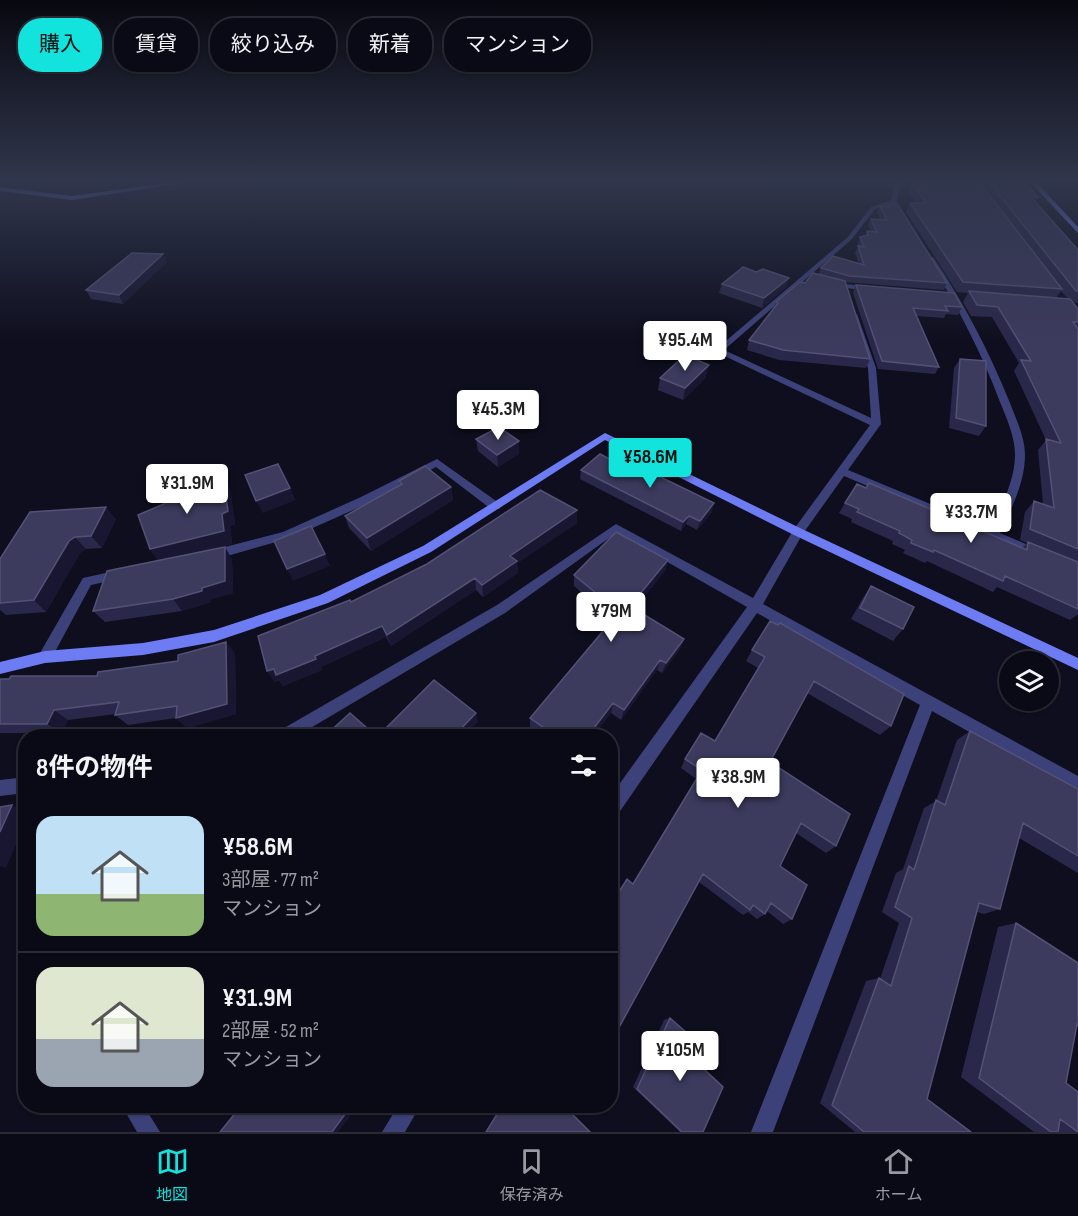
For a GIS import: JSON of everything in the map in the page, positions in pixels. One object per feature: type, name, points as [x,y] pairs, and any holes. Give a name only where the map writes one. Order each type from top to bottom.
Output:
[{"type":"street","points":[[852,235],[718,351],[876,424]]},
{"type":"street","points":[[925,249],[956,296],[987,356],[1012,419],[1020,454],[1012,492],[994,535]]},
{"type":"street","points":[[805,276],[815,280]]},
{"type":"street","points":[[618,800],[755,606],[798,532],[876,424],[872,368],[861,331],[847,296],[826,283]]},
{"type":"street","points":[[847,296],[879,290]]},
{"type":"street","points":[[945,295],[967,297]]},
{"type":"street","points":[[0,668],[45,657],[143,649],[214,636],[313,603],[427,549],[605,436],[798,532],[1078,664]]},
{"type":"street","points":[[198,559],[286,534],[365,500],[437,462],[495,506]]},
{"type":"street","points":[[843,472],[1047,558]]},
{"type":"street","points":[[296,729],[501,609],[616,528],[1078,784]]},
{"type":"street","points":[[45,657],[87,581],[131,573]]},
{"type":"street","points":[[762,1132],[928,702]]},
{"type":"street","points":[[0,788],[18,786]]},
{"type":"street","points":[[137,1113],[149,1132]]},
{"type":"street","points":[[393,1132],[405,1113]]},
{"type":"building","points":[[917,235],[947,283],[849,276],[821,268],[833,256],[864,265],[858,246],[864,247],[860,237]]},
{"type":"building","points":[[931,235],[1020,235],[1062,289],[963,282]]},
{"type":"building","points":[[1031,235],[1065,235],[1078,250],[1078,291]]},
{"type":"building","points":[[132,253],[163,254],[119,295],[86,290]]},
{"type":"building","points":[[743,267],[756,272],[763,269],[789,278],[764,298],[722,284]]},
{"type":"building","points":[[813,273],[845,281],[870,359],[783,350],[749,340],[778,303],[776,302],[800,282],[805,283]]},
{"type":"building","points":[[856,285],[954,293],[962,307],[945,306],[948,311],[913,308],[939,367],[882,361]]},
{"type":"building","points":[[969,291],[1070,299],[1078,309],[1078,322],[1073,322],[1078,329],[1078,549],[1030,529],[1034,501],[1054,508],[1046,439],[1061,443],[1021,360],[1031,361],[998,307],[977,305]]},
{"type":"building","points":[[685,355],[709,365],[685,388],[660,378]]},
{"type":"building","points":[[960,359],[986,361],[986,426],[956,418]]},
{"type":"building","points":[[499,427],[519,441],[497,455],[476,439]]},
{"type":"building","points":[[600,454],[637,473],[642,468],[714,503],[700,521],[689,516],[683,522],[581,470]]},
{"type":"building","points":[[278,464],[290,488],[256,501],[245,475]]},
{"type":"building","points":[[425,466],[451,487],[367,538],[345,516],[402,484],[399,481]]},
{"type":"building","points":[[223,476],[228,511],[222,514],[224,531],[150,549],[138,515],[166,503],[164,499],[175,493]]},
{"type":"building","points":[[869,483],[1027,550],[1028,542],[1078,562],[1078,609],[1005,576],[1003,581],[934,550],[933,552],[911,543],[912,540],[899,533],[900,531],[857,512],[859,509],[845,503],[857,484],[866,488]]},
{"type":"building","points":[[540,490],[577,510],[510,556],[517,561],[482,585],[475,578],[387,635],[382,626],[315,656],[316,659],[276,675],[274,669],[267,671],[258,636],[350,600],[351,602],[427,564]]},
{"type":"building","points":[[106,507],[91,536],[75,537],[69,541],[34,600],[0,603],[0,559],[30,512]]},
{"type":"building","points":[[311,526],[325,554],[287,569],[274,541]]},
{"type":"building","points":[[616,532],[668,560],[630,606],[684,639],[666,663],[660,660],[624,710],[613,703],[593,729],[546,729],[530,718],[619,612],[574,575]]},
{"type":"building","points":[[225,547],[225,581],[202,588],[202,591],[173,599],[93,611],[107,571]]},
{"type":"building","points":[[871,586],[914,607],[903,629],[860,608]]},
{"type":"building","points":[[770,621],[778,625],[780,623],[904,694],[891,726],[814,681],[770,762],[850,814],[836,846],[801,823],[780,866],[807,885],[792,919],[771,903],[765,914],[753,905],[750,910],[703,874],[618,1029],[618,893],[627,879],[633,884],[702,770],[685,759],[701,733],[715,741],[765,657],[752,650]]},
{"type":"building","points":[[226,642],[227,704],[176,718],[177,706],[115,715],[119,702],[54,710],[47,724],[0,724],[0,679],[9,679],[11,676],[97,676],[98,672],[178,661],[178,655]]},
{"type":"building","points":[[434,680],[476,713],[461,729],[385,729]]},
{"type":"building","points":[[350,713],[368,729],[333,729]]},
{"type":"building","points":[[970,731],[1078,789],[1078,856],[1023,823],[1000,909],[979,903],[927,1099],[971,1132],[864,1132],[832,1105],[879,978],[891,986],[912,918],[895,907],[909,866],[914,870],[936,800],[945,805]]},
{"type":"building","points":[[12,805],[0,832],[0,807]]},
{"type":"building","points":[[1016,923],[1078,963],[1078,1025],[1066,1083],[1078,1092],[1078,1132],[1060,1119],[1058,1132],[1051,1132],[979,1078]]},
{"type":"building","points":[[670,1018],[696,1041],[689,1055],[723,1087],[703,1132],[682,1132],[637,1089]]},
{"type":"building","points":[[235,1113],[346,1113],[332,1132],[220,1132]]},
{"type":"building","points":[[498,1113],[573,1113],[590,1132],[486,1132]]}]
